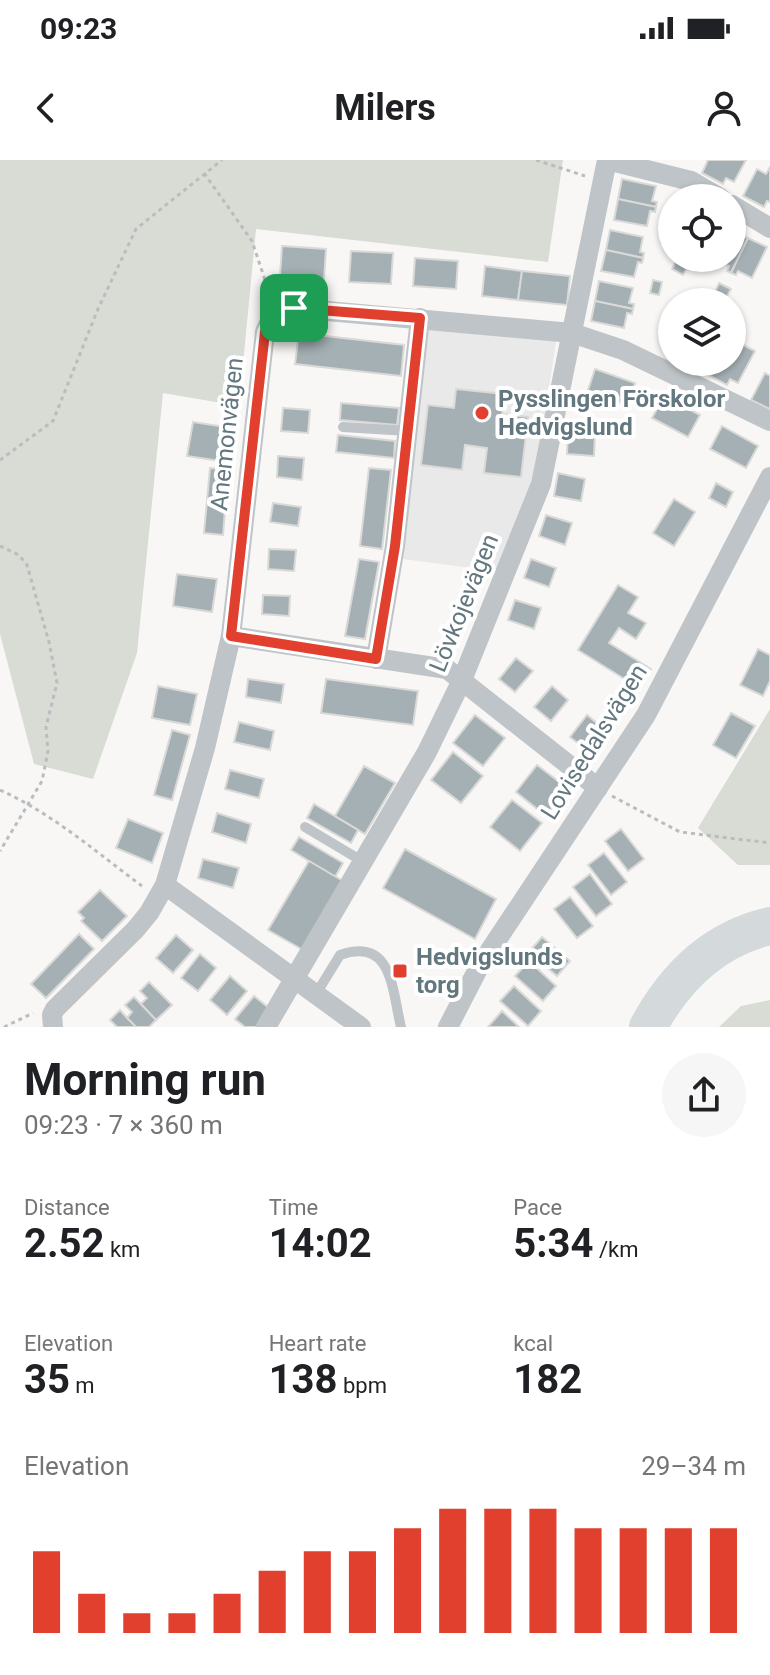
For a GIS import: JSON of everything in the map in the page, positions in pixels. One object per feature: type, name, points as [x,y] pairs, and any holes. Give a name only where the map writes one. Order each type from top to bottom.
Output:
[{"type":"highway","points":[[648,1027],[669,992],[697,962],[725,943],[752,930],[770,926]]},
{"type":"highway","points":[[674,1027],[690,1003],[713,980],[736,963],[770,950]]},
{"type":"street","name":"Lövkojevägen","points":[[266,1027],[427,752],[462,680],[541,484],[607,160]]},
{"type":"street","points":[[607,160],[696,184]]},
{"type":"street","points":[[746,213],[770,228]]},
{"type":"street","points":[[275,311],[294,308],[572,333],[623,350],[770,421]]},
{"type":"street","name":"Anemonvägen","points":[[53,1021],[135,930],[161,891],[205,748],[231,636],[265,332],[275,311]]},
{"type":"street","points":[[376,659],[395,546],[420,318]]},
{"type":"street","name":"Lovisedalsvägen","points":[[448,1027],[479,967],[646,715],[770,477]]},
{"type":"street","points":[[231,636],[447,669],[598,788]]},
{"type":"street","points":[[161,891],[361,1027]]},
{"type":"lane","points":[[343,427],[409,431]]},
{"type":"lane","points":[[305,827],[362,861]]},
{"type":"lane","points":[[316,994],[340,955],[356,951],[372,952],[380,957],[388,971],[401,1027]]},
{"type":"path","points":[[0,460],[53,421],[98,309],[136,229],[222,160]]},
{"type":"path","points":[[536,160],[602,181]]},
{"type":"path","points":[[204,173],[252,241],[275,311]]},
{"type":"path","points":[[0,546],[19,555],[27,565],[57,676],[46,727],[48,751],[42,781],[0,851]]},
{"type":"path","points":[[598,788],[680,832],[770,843]]},
{"type":"path","points":[[0,790],[30,804],[161,891]]},
{"type":"path","points":[[4,1027],[37,1012],[53,1021]]},
{"type":"shaded area","points":[[0,160],[563,160],[548,262],[256,229],[239,406],[163,393],[137,653],[93,779],[34,764],[0,634]]},
{"type":"shaded area","name":"Pysslingen Förskolor Hedvigslund","points":[[428,330],[556,341],[535,485],[501,572],[403,559]]},
{"type":"shaded area","points":[[770,709],[770,865],[738,865],[698,828]]},
{"type":"shaded area","points":[[770,1000],[770,1027],[719,1027],[741,1006]]},
{"type":"building","points":[[708,160],[746,160],[734,182],[726,178],[723,184],[702,173]]},
{"type":"building","points":[[770,167],[770,202],[767,201],[764,207],[746,198],[746,190],[757,169],[766,174]]},
{"type":"building","points":[[622,179],[656,186],[652,201],[657,202],[656,207],[618,199]]},
{"type":"building","points":[[618,199],[656,207],[655,212],[650,211],[647,226],[614,220]]},
{"type":"building","points":[[610,230],[643,237],[640,252],[644,253],[643,258],[606,250]]},
{"type":"building","points":[[748,238],[767,247],[752,278],[740,272],[746,272]]},
{"type":"building","points":[[282,246],[326,249],[324,280],[280,276]]},
{"type":"building","points":[[606,250],[643,258],[642,263],[638,262],[634,277],[601,271]]},
{"type":"building","points":[[351,251],[393,253],[391,284],[349,282]]},
{"type":"building","points":[[415,258],[458,261],[456,289],[413,286]]},
{"type":"building","points":[[485,266],[522,271],[518,300],[482,296]]},
{"type":"building","points":[[522,271],[570,276],[567,305],[518,300]]},
{"type":"building","points":[[653,280],[662,282],[658,295],[650,293]]},
{"type":"building","points":[[599,281],[633,288],[629,303],[634,304],[633,309],[595,301]]},
{"type":"building","points":[[595,301],[633,309],[632,314],[627,313],[624,328],[591,321]]},
{"type":"building","points":[[299,333],[404,345],[401,376],[295,364]]},
{"type":"building","points":[[746,346],[755,351],[746,368]]},
{"type":"building","points":[[595,369],[635,383],[627,406],[587,393]]},
{"type":"building","points":[[765,373],[770,376],[770,409],[751,400]]},
{"type":"building","points":[[710,376],[742,376],[738,383],[730,379],[727,385]]},
{"type":"building","points":[[456,389],[504,394],[502,414],[528,417],[521,477],[484,473],[487,448],[465,445],[462,470],[421,465],[428,405],[454,408]]},
{"type":"building","points":[[664,396],[700,415],[688,437],[652,418]]},
{"type":"building","points":[[341,403],[399,408],[397,425],[340,420]]},
{"type":"building","points":[[283,408],[310,410],[308,433],[281,431]]},
{"type":"building","points":[[193,422],[232,428],[227,462],[187,456]]},
{"type":"building","points":[[722,426],[758,446],[746,468],[710,449]]},
{"type":"building","points":[[568,432],[595,434],[594,456],[567,454]]},
{"type":"building","points":[[338,435],[395,441],[394,458],[336,452]]},
{"type":"building","points":[[278,456],[304,458],[302,480],[277,477]]},
{"type":"building","points":[[210,468],[228,470],[223,535],[204,533]]},
{"type":"building","points":[[369,468],[391,470],[382,549],[360,546]]},
{"type":"building","points":[[558,473],[585,479],[581,501],[554,496]]},
{"type":"building","points":[[716,483],[733,492],[726,507],[709,498]]},
{"type":"building","points":[[674,499],[695,512],[674,546],[653,533]]},
{"type":"building","points":[[273,503],[301,507],[298,526],[270,522]]},
{"type":"building","points":[[546,515],[572,523],[565,545],[539,536]]},
{"type":"building","points":[[269,549],[296,550],[294,571],[268,569]]},
{"type":"building","points":[[359,559],[379,562],[365,639],[345,636]]},
{"type":"building","points":[[531,559],[556,568],[549,587],[524,578]]},
{"type":"building","points":[[177,574],[217,579],[212,612],[173,606]]},
{"type":"building","points":[[618,585],[638,597],[628,613],[646,623],[636,639],[619,628],[609,643],[651,669],[639,688],[578,650]]},
{"type":"building","points":[[263,595],[290,596],[289,616],[262,614]]},
{"type":"building","points":[[515,600],[541,608],[534,629],[508,620]]},
{"type":"building","points":[[758,649],[770,655],[770,681],[763,696],[740,685]]},
{"type":"building","points":[[516,658],[533,671],[515,692],[499,679]]},
{"type":"building","points":[[248,679],[284,684],[281,703],[246,697]]},
{"type":"building","points":[[326,679],[418,691],[413,725],[321,713]]},
{"type":"building","points":[[158,686],[197,694],[190,725],[152,718]]},
{"type":"building","points":[[552,686],[568,700],[551,721],[534,707]]},
{"type":"building","points":[[731,713],[755,726],[736,758],[713,745]]},
{"type":"building","points":[[475,715],[505,738],[483,766],[453,743]]},
{"type":"building","points":[[587,715],[603,728],[587,750],[570,737]]},
{"type":"building","points":[[239,722],[274,731],[270,750],[234,742]]},
{"type":"building","points":[[172,730],[190,735],[172,800],[154,795]]},
{"type":"building","points":[[453,752],[483,776],[461,803],[431,780]]},
{"type":"building","points":[[537,765],[567,788],[546,816],[516,792]]},
{"type":"building","points":[[364,766],[395,783],[365,834],[335,816]]},
{"type":"building","points":[[230,770],[264,779],[259,798],[225,789]]},
{"type":"building","points":[[512,800],[542,823],[520,851],[490,827]]},
{"type":"building","points":[[314,804],[358,830],[351,843],[307,818]]},
{"type":"building","points":[[217,813],[251,824],[246,843],[212,832]]},
{"type":"building","points":[[128,819],[163,833],[152,863],[116,848]]},
{"type":"building","points":[[621,829],[644,859],[628,871],[605,841]]},
{"type":"building","points":[[299,837],[343,863],[335,877],[291,850]]},
{"type":"building","points":[[405,849],[496,899],[475,939],[383,888]]},
{"type":"building","points":[[604,853],[627,882],[611,895],[588,865]]},
{"type":"building","points":[[203,859],[239,868],[233,888],[198,878]]},
{"type":"building","points":[[309,861],[343,881],[303,950],[268,930]]},
{"type":"building","points":[[590,874],[612,904],[596,916],[573,887]]},
{"type":"building","points":[[100,890],[127,916],[102,941],[81,921],[84,918],[78,912]]},
{"type":"building","points":[[570,897],[593,926],[577,938],[554,909]]},
{"type":"building","points":[[79,934],[94,949],[46,998],[31,984]]},
{"type":"building","points":[[176,935],[193,950],[173,973],[156,958]]},
{"type":"building","points":[[542,937],[570,961],[557,976],[529,952]]},
{"type":"building","points":[[200,954],[216,968],[198,991],[181,978]]},
{"type":"building","points":[[529,961],[556,986],[543,1001],[515,976]]},
{"type":"building","points":[[230,976],[247,991],[227,1015],[210,1000]]},
{"type":"building","points":[[149,982],[172,1005],[156,1020],[141,1004],[147,998],[140,991]]},
{"type":"building","points":[[514,986],[541,1011],[528,1026],[500,1001]]},
{"type":"building","points":[[254,996],[270,1009],[256,1027],[245,1027],[235,1019]]},
{"type":"building","points":[[134,997],[156,1020],[149,1027],[136,1027],[127,1018],[132,1012],[125,1005]]},
{"type":"building","points":[[120,1010],[136,1027],[117,1027],[110,1020]]},
{"type":"building","points":[[502,1011],[519,1027],[488,1027]]},
{"type":"place","name":"Pysslingen Förskolor Hedvigslund","points":[[482,413]]},
{"type":"place","name":"Hedvigslunds torg","points":[[400,971]]},
{"type":"route","points":[[294,308],[420,318],[395,546],[376,659],[231,636],[265,332],[275,311],[294,308]]}]
